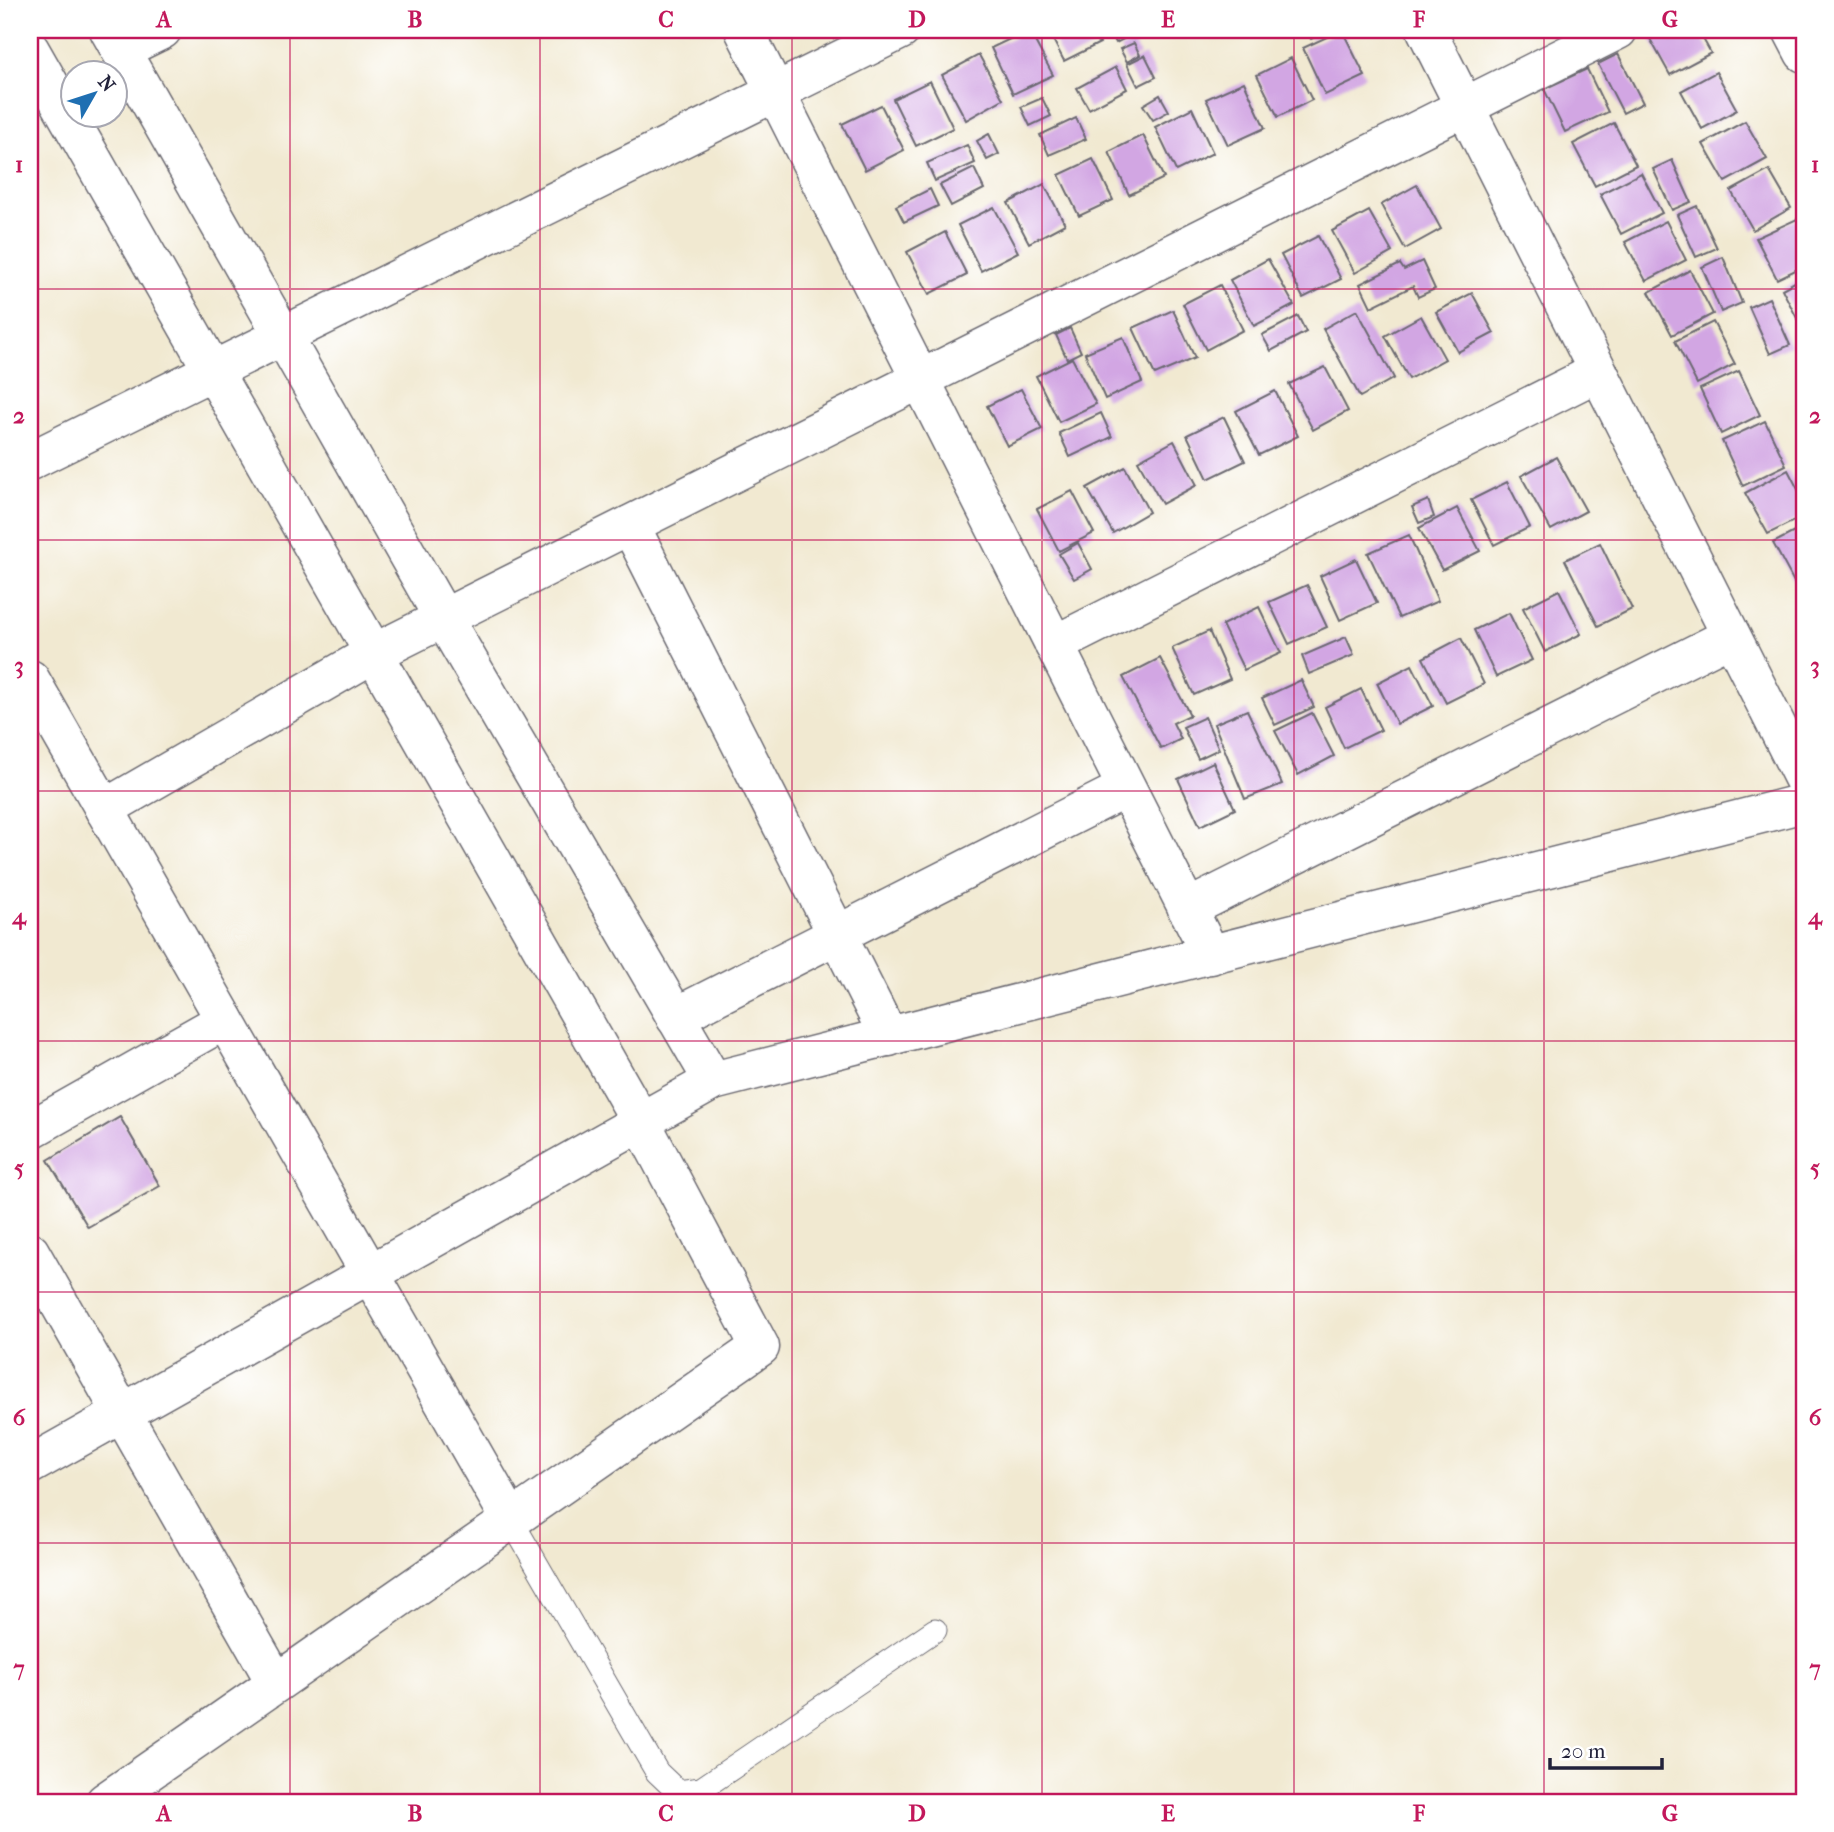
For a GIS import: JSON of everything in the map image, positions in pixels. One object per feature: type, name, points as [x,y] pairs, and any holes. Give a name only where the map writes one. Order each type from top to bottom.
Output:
[{"type":"street","points":[[162,30],[115,40],[443,619],[713,1081]]},
{"type":"street","points":[[744,30],[1211,955]]},
{"type":"street","points":[[30,461],[901,30]]},
{"type":"street","points":[[1426,30],[1804,780]]},
{"type":"street","points":[[104,809],[374,653],[1618,30]]},
{"type":"street","points":[[1792,30],[1804,53]]},
{"type":"street","points":[[35,72],[212,371],[374,653],[640,1122],[760,1348],[276,1683],[111,1801]]},
{"type":"street","points":[[1054,645],[1598,372]]},
{"type":"street","points":[[630,525],[889,1037]]},
{"type":"street","points":[[1187,909],[1731,636]]},
{"type":"street","points":[[30,678],[511,1520]]},
{"type":"street","points":[[676,1017],[1126,788]]},
{"type":"street","points":[[30,1465],[713,1081],[1804,803]]},
{"type":"street","points":[[30,1130],[225,1020]]},
{"type":"street","points":[[30,1252],[276,1683]]},
{"type":"lane","points":[[511,1520],[657,1772],[678,1792],[701,1789],[934,1630]]},
{"type":"building","points":[[1029,30],[1053,75],[1013,94],[991,48]]},
{"type":"building","points":[[1048,30],[1094,30],[1100,43],[1064,61]]},
{"type":"building","points":[[1109,30],[1141,30],[1116,43]]},
{"type":"building","points":[[1306,30],[1331,30],[1311,39]]},
{"type":"building","points":[[1342,30],[1365,76],[1325,95],[1303,48]]},
{"type":"building","points":[[1662,30],[1698,30],[1711,53],[1670,75],[1649,37]]},
{"type":"building","points":[[1134,43],[1140,55],[1127,62],[1120,49]]},
{"type":"building","points":[[1618,54],[1643,103],[1623,113],[1598,64]]},
{"type":"building","points":[[979,55],[1003,99],[966,120],[942,75]]},
{"type":"building","points":[[1145,55],[1156,77],[1138,86],[1127,64]]},
{"type":"building","points":[[1291,58],[1312,100],[1278,117],[1257,75]]},
{"type":"building","points":[[1116,67],[1127,89],[1089,109],[1077,88]]},
{"type":"building","points":[[1587,69],[1608,112],[1565,132],[1544,89]]},
{"type":"building","points":[[1716,72],[1737,110],[1702,129],[1681,91]]},
{"type":"building","points":[[930,81],[953,128],[916,146],[893,99]]},
{"type":"building","points":[[1244,82],[1265,128],[1228,145],[1206,99]]},
{"type":"building","points":[[1160,95],[1169,111],[1153,120],[1143,105]]},
{"type":"building","points":[[1042,98],[1051,116],[1030,126],[1021,107]]},
{"type":"building","points":[[881,105],[904,150],[865,170],[842,124]]},
{"type":"building","points":[[1192,108],[1213,153],[1176,171],[1155,127]]},
{"type":"building","points":[[1076,118],[1086,139],[1049,155],[1040,135]]},
{"type":"building","points":[[1745,121],[1767,159],[1725,182],[1703,144]]},
{"type":"building","points":[[1614,123],[1636,165],[1595,186],[1573,144]]},
{"type":"building","points":[[989,134],[999,154],[987,160],[977,141]]},
{"type":"building","points":[[1143,135],[1164,178],[1129,195],[1109,152]]},
{"type":"building","points":[[967,145],[975,163],[935,181],[927,163]]},
{"type":"building","points":[[1093,159],[1113,200],[1079,216],[1059,175]]},
{"type":"building","points":[[1672,160],[1691,202],[1672,210],[1653,169]]},
{"type":"building","points":[[974,168],[984,189],[951,206],[940,185]]},
{"type":"building","points":[[1769,170],[1791,208],[1753,230],[1731,191]]},
{"type":"building","points":[[1641,173],[1662,213],[1621,234],[1600,194]]},
{"type":"building","points":[[1044,184],[1065,224],[1029,243],[1008,203]]},
{"type":"building","points":[[1417,185],[1441,229],[1405,249],[1381,205]]},
{"type":"building","points":[[930,189],[938,206],[904,222],[896,206]]},
{"type":"building","points":[[1697,206],[1717,248],[1696,257],[1677,215]]},
{"type":"building","points":[[994,207],[1018,252],[981,271],[958,225]]},
{"type":"building","points":[[1369,211],[1392,252],[1355,273],[1332,231]]},
{"type":"building","points":[[1797,219],[1804,234],[1804,266],[1777,279],[1756,238]]},
{"type":"building","points":[[1666,221],[1686,260],[1646,281],[1625,242]]},
{"type":"building","points":[[945,232],[967,275],[929,294],[907,252]]},
{"type":"building","points":[[1318,236],[1341,279],[1303,298],[1281,255]]},
{"type":"building","points":[[1723,257],[1742,303],[1721,312],[1702,267]]},
{"type":"building","points":[[1268,259],[1294,305],[1254,326],[1230,280]]},
{"type":"building","points":[[1422,261],[1435,289],[1418,297],[1413,286],[1371,307],[1360,284],[1400,264],[1404,270]]},
{"type":"building","points":[[1690,270],[1713,314],[1672,335],[1649,292]]},
{"type":"building","points":[[1804,277],[1804,327],[1802,328],[1782,289]]},
{"type":"building","points":[[1220,285],[1243,330],[1206,350],[1183,304]]},
{"type":"building","points":[[1472,293],[1494,333],[1458,352],[1436,312]]},
{"type":"building","points":[[1769,298],[1790,345],[1770,354],[1749,307]]},
{"type":"building","points":[[1173,310],[1195,358],[1155,375],[1133,328]]},
{"type":"building","points":[[1357,310],[1394,378],[1360,397],[1323,329]]},
{"type":"building","points":[[1298,316],[1306,332],[1271,351],[1262,335]]},
{"type":"building","points":[[1421,316],[1445,359],[1409,379],[1385,336]]},
{"type":"building","points":[[1713,322],[1735,364],[1697,384],[1675,341]]},
{"type":"building","points":[[1070,328],[1081,352],[1067,359],[1056,335]]},
{"type":"building","points":[[1123,337],[1142,382],[1105,399],[1085,353]]},
{"type":"building","points":[[1072,358],[1096,404],[1059,422],[1036,376]]},
{"type":"building","points":[[1325,367],[1348,411],[1313,430],[1289,384]]},
{"type":"building","points":[[1739,371],[1760,415],[1721,434],[1700,389]]},
{"type":"building","points":[[1021,389],[1042,429],[1007,446],[987,406]]},
{"type":"building","points":[[1275,391],[1298,436],[1259,455],[1236,411]]},
{"type":"building","points":[[1101,413],[1112,437],[1070,457],[1059,433]]},
{"type":"building","points":[[1224,417],[1245,461],[1208,479],[1187,435]]},
{"type":"building","points":[[1765,421],[1786,465],[1743,486],[1722,441]]},
{"type":"building","points":[[1174,441],[1197,485],[1162,504],[1138,461]]},
{"type":"building","points":[[1556,457],[1586,511],[1551,530],[1521,476]]},
{"type":"building","points":[[1125,467],[1149,512],[1113,533],[1087,488]]},
{"type":"building","points":[[1788,470],[1804,501],[1804,516],[1768,534],[1745,493]]},
{"type":"building","points":[[1507,482],[1530,527],[1494,545],[1471,500]]},
{"type":"building","points":[[1072,491],[1094,533],[1059,551],[1037,509]]},
{"type":"building","points":[[1428,500],[1434,517],[1419,523],[1412,507]]},
{"type":"building","points":[[1457,508],[1480,551],[1442,570],[1419,528]]},
{"type":"building","points":[[1804,527],[1804,579],[1795,584],[1773,543]]},
{"type":"building","points":[[1409,535],[1438,601],[1399,618],[1368,553]]},
{"type":"building","points":[[1078,543],[1092,569],[1074,579],[1059,554]]},
{"type":"building","points":[[1600,543],[1632,609],[1598,626],[1565,560]]},
{"type":"building","points":[[1356,559],[1377,603],[1340,620],[1320,576]]},
{"type":"building","points":[[1307,585],[1327,627],[1289,644],[1269,602]]},
{"type":"building","points":[[1559,590],[1581,634],[1545,652],[1523,608]]},
{"type":"building","points":[[1259,607],[1281,653],[1244,670],[1222,625]]},
{"type":"building","points":[[1509,613],[1532,660],[1496,677],[1474,630]]},
{"type":"building","points":[[1209,631],[1230,679],[1194,695],[1172,648]]},
{"type":"building","points":[[1346,637],[1354,655],[1309,674],[1302,656]]},
{"type":"building","points":[[1461,638],[1484,684],[1446,703],[1423,658]]},
{"type":"building","points":[[1160,658],[1190,715],[1173,723],[1181,739],[1161,749],[1123,677]]},
{"type":"building","points":[[1412,665],[1433,706],[1397,724],[1377,683]]},
{"type":"building","points":[[1301,680],[1314,707],[1275,725],[1262,698]]},
{"type":"building","points":[[1361,689],[1381,730],[1344,748],[1325,707]]},
{"type":"building","points":[[1247,710],[1282,784],[1245,799],[1214,724]]},
{"type":"building","points":[[1312,713],[1334,756],[1298,775],[1275,731]]},
{"type":"building","points":[[1205,717],[1219,749],[1198,759],[1183,727]]},
{"type":"building","points":[[1213,762],[1235,809],[1200,826],[1178,779]]},
{"type":"building","points":[[120,1117],[160,1186],[88,1227],[48,1160]]}]
